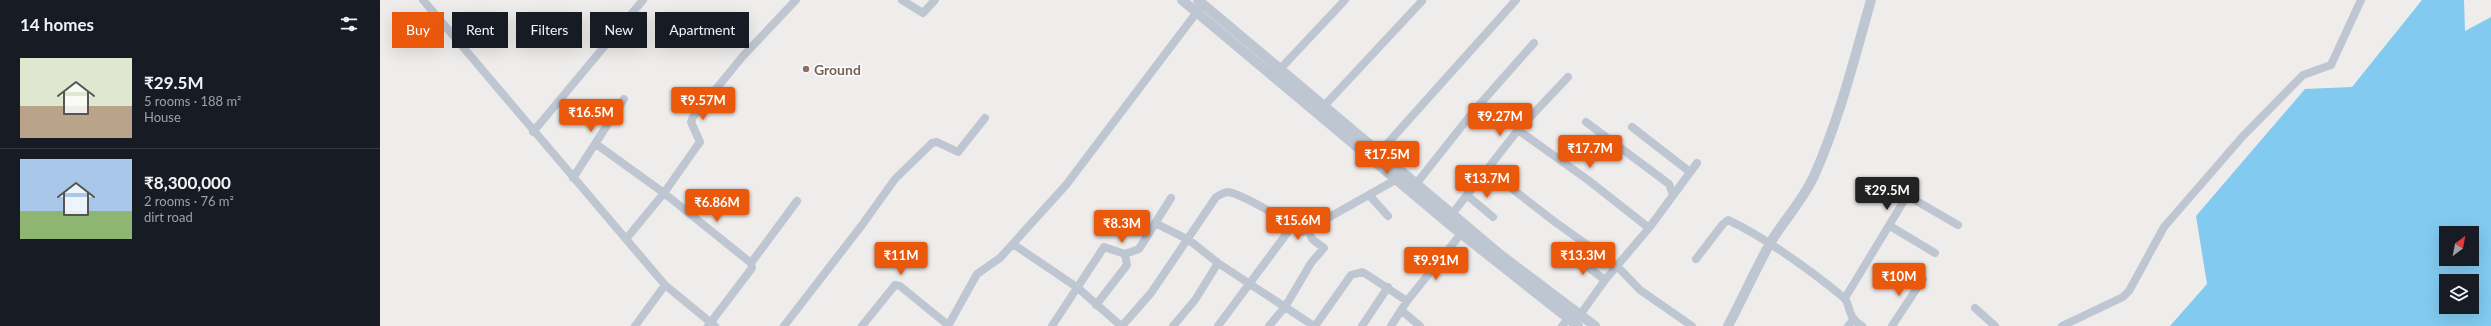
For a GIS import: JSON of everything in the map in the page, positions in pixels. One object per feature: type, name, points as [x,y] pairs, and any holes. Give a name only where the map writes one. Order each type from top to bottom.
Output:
[{"type":"street","points":[[423,0],[533,132],[665,285],[711,325],[752,268],[751,263],[797,201]]},
{"type":"street","points":[[533,132],[642,0]]},
{"type":"street","points":[[626,239],[664,193],[700,142],[691,122],[693,117],[743,56],[796,0]]},
{"type":"street","points":[[902,0],[923,13],[935,0]]},
{"type":"street","points":[[1182,0],[1199,5],[1281,68],[1325,105],[1378,154],[1452,214],[1464,230],[1565,322],[1578,326]]},
{"type":"street","points":[[1281,68],[1345,0]]},
{"type":"street","points":[[1728,326],[1770,244],[1803,198],[1831,137],[1871,0]]},
{"type":"street","points":[[2062,326],[2123,296],[2129,291],[2164,227],[2243,136],[2303,75],[2331,65],[2361,0]]},
{"type":"street","points":[[1325,105],[1422,1]]},
{"type":"street","points":[[1378,154],[1511,1]]},
{"type":"street","points":[[1199,5],[1397,179],[1464,230],[1596,326]]},
{"type":"street","points":[[862,326],[895,285],[900,286],[948,325],[977,274],[1000,258],[1066,185],[1199,5]]},
{"type":"street","points":[[1416,184],[1473,112],[1534,44]]},
{"type":"street","points":[[1452,214],[1468,196],[1518,130],[1568,77]]},
{"type":"street","points":[[573,178],[624,99]]},
{"type":"street","points":[[784,326],[862,225],[895,179],[932,143],[937,142],[958,152],[985,118]]},
{"type":"street","points":[[1586,122],[1669,184],[1673,195]]},
{"type":"street","points":[[1632,127],[1690,172]]},
{"type":"street","points":[[1518,130],[1588,180],[1649,228]]},
{"type":"street","points":[[596,144],[664,193],[751,263]]},
{"type":"street","points":[[1580,315],[1605,280],[1649,228],[1697,163]]},
{"type":"street","points":[[1488,170],[1617,266],[1640,290],[1692,326]]},
{"type":"street","points":[[1013,244],[1078,288],[1122,326],[1151,293],[1216,197],[1228,192],[1267,209],[1303,232],[1397,179]]},
{"type":"street","points":[[1369,195],[1388,216]]},
{"type":"street","points":[[1468,196],[1493,217]]},
{"type":"street","points":[[1052,326],[1104,247],[1125,254],[1139,249],[1171,198]]},
{"type":"street","points":[[1845,298],[1906,199],[1909,198],[1958,225]]},
{"type":"street","points":[[1696,259],[1722,224],[1728,220],[1770,244],[1845,298],[1851,323],[1862,326]]},
{"type":"street","points":[[1155,223],[1188,240],[1218,263],[1315,326],[1351,275],[1362,272],[1388,287],[1407,301]]},
{"type":"street","points":[[1218,326],[1251,284],[1293,225]]},
{"type":"street","points":[[1890,226],[1935,253]]},
{"type":"street","points":[[1269,326],[1285,307],[1311,263],[1324,248],[1312,239],[1308,230]]},
{"type":"street","points":[[1391,326],[1407,301],[1464,230]]},
{"type":"street","points":[[1096,304],[1127,265],[1125,254]]},
{"type":"street","points":[[1573,256],[1605,280]]},
{"type":"street","points":[[1173,326],[1195,300],[1218,263]]},
{"type":"street","points":[[1892,326],[1923,279]]},
{"type":"street","points":[[635,326],[665,285]]},
{"type":"street","points":[[1362,326],[1388,287]]},
{"type":"street","points":[[1975,308],[1995,326]]},
{"type":"street","points":[[1401,310],[1420,326]]},
{"type":"water","points":[[2422,0],[2464,0],[2465,31],[2491,17],[2491,326],[2170,326],[2207,284],[2196,216],[2305,89],[2352,87]]},
{"type":"place","name":"Ground","points":[[806,69]]}]
